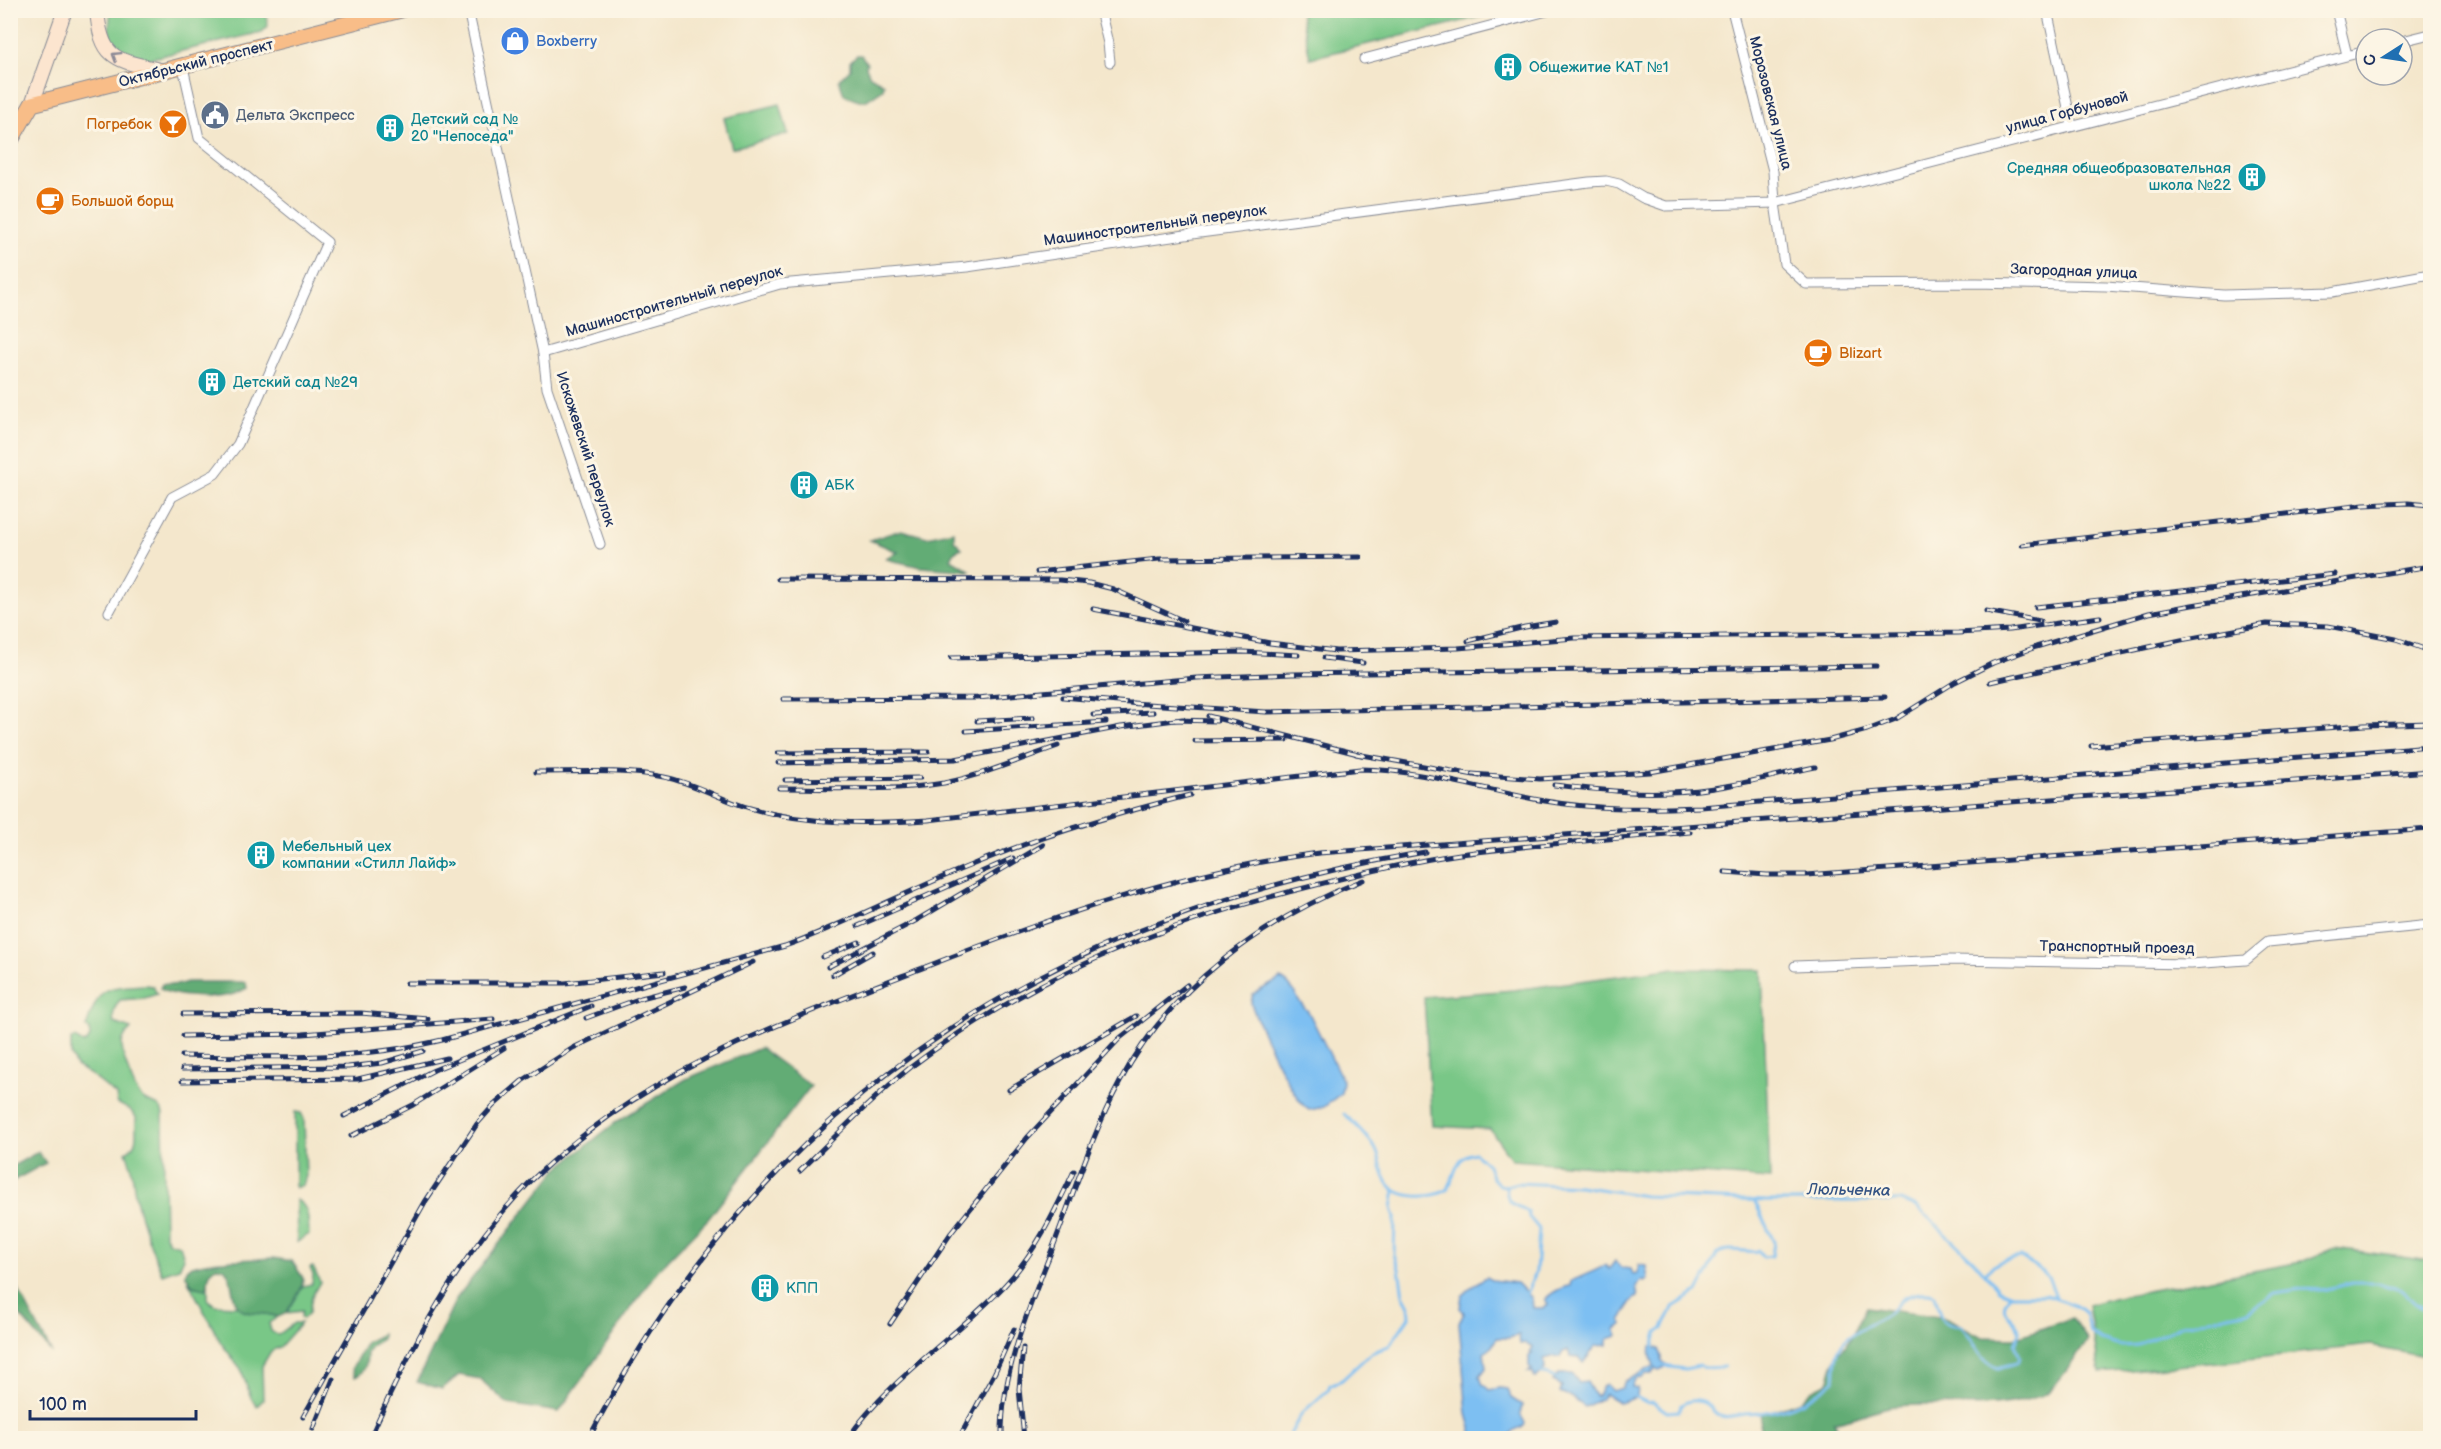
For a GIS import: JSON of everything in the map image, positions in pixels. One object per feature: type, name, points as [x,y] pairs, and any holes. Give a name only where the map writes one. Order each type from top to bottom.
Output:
[{"type":"main road","points":[[10,142],[32,104],[65,10]]},
{"type":"main road","points":[[97,10],[99,32],[110,53],[122,60],[166,71]]},
{"type":"main road","name":"Октябрьский проспект","points":[[32,104],[401,10]]},
{"type":"street","name":"Искожевский переулок","points":[[468,10],[543,353],[548,388],[600,544]]},
{"type":"street","points":[[1100,10],[1110,62]]},
{"type":"street","points":[[1364,59],[1551,10]]},
{"type":"street","name":"Морозовская улица","points":[[1732,10],[1773,171],[1775,203]]},
{"type":"street","points":[[2047,10],[2072,126]]},
{"type":"street","points":[[2336,10],[2347,55]]},
{"type":"street","points":[[2414,38],[2430,34]]},
{"type":"street","name":"улица Горбуновой","points":[[1775,203],[2354,54]]},
{"type":"street","points":[[109,612],[172,497],[215,474],[238,444],[327,242],[200,138],[183,67]]},
{"type":"street","name":"Машиностроительный переулок","points":[[543,353],[780,284],[967,267],[1204,232],[1589,182],[1606,181],[1619,184],[1643,198],[1666,206],[1775,203]]},
{"type":"street","name":"Загородная улица","points":[[1775,203],[1784,264],[1806,284],[2059,285],[2224,295],[2332,292],[2430,274]]},
{"type":"street","name":"Транспортный проезд","points":[[1795,966],[1950,960],[2174,965],[2225,962],[2246,960],[2262,945],[2274,941],[2430,925]]},
{"type":"green space","points":[[1300,10],[1505,10],[1505,11],[1310,58]]},
{"type":"green space","points":[[111,11],[244,11],[266,15],[268,26],[262,32],[148,59],[136,58],[119,52],[114,47],[109,32]]},
{"type":"green space","points":[[857,55],[861,55],[867,63],[866,67],[870,76],[884,84],[883,89],[862,101],[844,95],[839,80],[850,69],[850,61]]},
{"type":"green space","points":[[780,104],[788,134],[732,148],[724,118]]},
{"type":"green space","points":[[901,530],[927,537],[954,531],[954,540],[962,548],[955,551],[951,559],[971,571],[921,567],[890,560],[886,558],[898,552],[870,540]]},
{"type":"green space","points":[[1669,969],[1762,970],[1770,1179],[1512,1160],[1490,1129],[1432,1126],[1424,997],[1514,990]]},
{"type":"green space","points":[[187,982],[242,982],[246,983],[247,988],[227,996],[207,997],[184,996],[160,988],[162,984],[177,985]]},
{"type":"green space","points":[[145,985],[153,986],[157,994],[145,998],[120,1000],[113,1017],[114,1023],[131,1029],[122,1045],[132,1081],[142,1098],[160,1107],[163,1114],[165,1236],[169,1242],[180,1245],[184,1258],[179,1268],[162,1274],[139,1212],[126,1152],[135,1141],[136,1117],[130,1110],[117,1103],[116,1095],[76,1066],[71,1056],[71,1039],[75,1038],[83,1043],[87,1042],[90,1037],[89,1029],[86,1027],[96,1003],[105,991]]},
{"type":"green space","points":[[760,1048],[811,1086],[709,1218],[657,1271],[559,1412],[508,1404],[480,1379],[459,1375],[442,1389],[417,1382],[456,1299],[557,1169],[616,1122],[686,1079]]},
{"type":"green space","points":[[295,1112],[301,1113],[304,1119],[306,1176],[303,1185],[295,1188]]},
{"type":"green space","points":[[38,1152],[46,1163],[11,1182],[11,1167]]},
{"type":"green space","points":[[296,1200],[306,1210],[309,1234],[297,1242]]},
{"type":"green space","points":[[2334,1248],[2430,1261],[2430,1357],[2370,1345],[2100,1373],[2088,1305],[2116,1297],[2301,1262]]},
{"type":"green space","points":[[273,1258],[292,1261],[303,1278],[299,1292],[287,1313],[278,1317],[244,1311],[239,1307],[234,1297],[230,1278],[224,1268],[216,1267],[212,1271],[205,1289],[193,1286],[185,1274],[188,1268],[205,1263]]},
{"type":"green space","points":[[313,1267],[320,1282],[312,1296],[309,1313],[303,1319],[302,1311],[287,1313],[303,1286],[312,1284],[313,1275],[310,1268]]},
{"type":"green space","points":[[10,1274],[52,1353],[11,1305]]},
{"type":"green space","points":[[188,1281],[193,1286],[205,1289],[208,1285],[208,1300],[215,1305],[238,1306],[247,1311],[278,1317],[269,1323],[271,1331],[278,1335],[294,1323],[301,1323],[280,1347],[271,1351],[262,1366],[263,1400],[257,1406],[251,1398],[241,1369],[221,1343]]},
{"type":"green space","points":[[1866,1307],[1947,1318],[1982,1337],[2014,1338],[2072,1318],[2088,1340],[2056,1384],[2041,1396],[1999,1405],[1888,1407],[1834,1422],[1844,1438],[1758,1438],[1762,1414],[1801,1401],[1812,1390],[1828,1382],[1836,1356],[1851,1339]]},
{"type":"green space","points":[[382,1334],[382,1339],[372,1345],[367,1352],[364,1370],[355,1377],[352,1368],[366,1342]]},
{"type":"water","points":[[1280,979],[1289,985],[1308,1011],[1343,1081],[1341,1093],[1324,1107],[1309,1110],[1302,1104],[1285,1078],[1251,1003],[1253,994]]},
{"type":"water","points":[[1615,1261],[1622,1268],[1631,1269],[1633,1274],[1637,1273],[1639,1265],[1646,1266],[1648,1280],[1644,1282],[1642,1280],[1636,1286],[1638,1297],[1630,1304],[1621,1320],[1623,1324],[1616,1329],[1617,1336],[1608,1339],[1608,1345],[1596,1346],[1583,1363],[1578,1357],[1570,1356],[1568,1350],[1560,1357],[1544,1359],[1545,1369],[1536,1378],[1534,1373],[1528,1372],[1532,1370],[1529,1366],[1529,1356],[1533,1353],[1530,1352],[1533,1347],[1526,1343],[1520,1344],[1519,1335],[1497,1338],[1484,1352],[1486,1368],[1480,1376],[1482,1383],[1489,1390],[1507,1389],[1511,1398],[1522,1405],[1520,1414],[1525,1423],[1524,1426],[1514,1430],[1508,1438],[1474,1438],[1467,1414],[1459,1323],[1464,1313],[1460,1308],[1462,1296],[1477,1282],[1487,1277],[1492,1280],[1517,1283],[1532,1298],[1533,1308],[1543,1308],[1548,1305],[1545,1300],[1547,1298],[1560,1289],[1570,1286],[1571,1281],[1605,1265],[1609,1269]]},
{"type":"water","points":[[1651,1347],[1659,1349],[1662,1362],[1668,1366],[1659,1370],[1655,1368],[1652,1374],[1635,1379],[1632,1387],[1638,1388],[1637,1397],[1620,1403],[1605,1394],[1601,1399],[1585,1407],[1560,1392],[1562,1386],[1553,1381],[1559,1374],[1572,1374],[1579,1383],[1587,1382],[1595,1396],[1598,1396],[1606,1384],[1613,1391],[1622,1388],[1625,1381],[1654,1366],[1650,1354]]},
{"type":"waterway","name":"Люльченка","points":[[1344,1114],[1365,1134],[1375,1148],[1388,1183],[1393,1189],[1408,1195],[1434,1195],[1448,1189],[1460,1161],[1463,1157],[1475,1153],[1488,1165],[1492,1177],[1499,1185],[1506,1186],[1517,1183],[1579,1186],[1645,1196],[1767,1201],[1901,1201],[1917,1207],[1975,1262],[1999,1290],[2012,1295],[2046,1295],[2076,1306],[2085,1313],[2090,1332],[2101,1340],[2120,1346],[2138,1345],[2184,1324],[2248,1311],[2274,1293],[2301,1289],[2322,1290],[2352,1283],[2378,1283],[2401,1290],[2418,1306],[2430,1311]]},
{"type":"waterway","points":[[1506,1186],[1510,1201],[1528,1212],[1529,1217],[1539,1229],[1536,1272],[1526,1294]]},
{"type":"waterway","points":[[1288,1438],[1302,1413],[1328,1390],[1330,1385],[1342,1380],[1371,1353],[1389,1346],[1410,1316],[1394,1255],[1395,1218],[1392,1208],[1395,1190]]},
{"type":"waterway","points":[[1653,1349],[1657,1332],[1663,1329],[1673,1307],[1698,1292],[1717,1254],[1732,1250],[1759,1251],[1763,1257],[1772,1256],[1774,1242],[1755,1202]]},
{"type":"waterway","points":[[1985,1274],[1997,1264],[2021,1257],[2049,1279],[2056,1298]]},
{"type":"waterway","points":[[1634,1396],[1648,1403],[1653,1402],[1667,1412],[1679,1411],[1681,1405],[1687,1402],[1700,1402],[1708,1406],[1715,1414],[1724,1417],[1770,1412],[1792,1406],[1814,1396],[1834,1380],[1838,1352],[1846,1340],[1888,1314],[1905,1298],[1922,1293],[1935,1295],[1943,1321],[1961,1326],[1984,1359],[1998,1368],[2018,1362],[2020,1357],[2015,1344],[2020,1331],[2004,1306],[2010,1295]]},
{"type":"waterway","points":[[1664,1366],[1685,1369],[1699,1366],[1724,1367]]},
{"type":"waterway","points":[[1540,1372],[1556,1378]]},
{"type":"railway","points":[[2022,545],[2364,505],[2408,503],[2430,505]]},
{"type":"railway","points":[[1037,572],[1159,559],[1360,557]]},
{"type":"railway","points":[[1472,774],[1540,779],[1650,772],[1830,740],[1896,719],[1955,682],[1993,663],[2036,647],[2149,613],[2430,566]]},
{"type":"railway","points":[[2036,607],[2335,574]]},
{"type":"railway","points":[[778,579],[1060,580],[1089,583],[1113,589],[1184,621]]},
{"type":"railway","points":[[1093,609],[1270,643],[1336,651],[1458,648],[1574,638],[1958,633],[2010,630],[2100,617]]},
{"type":"railway","points":[[1986,611],[2040,621]]},
{"type":"railway","points":[[1468,641],[1556,622]]},
{"type":"railway","points":[[1990,682],[2181,640],[2267,624],[2328,626],[2396,639],[2430,651]]},
{"type":"railway","points":[[951,658],[1243,652],[1298,655]]},
{"type":"railway","points":[[1324,658],[1363,663]]},
{"type":"railway","points":[[783,699],[977,698],[1197,678],[1292,674],[1877,666]]},
{"type":"railway","points":[[1063,697],[1140,704]]},
{"type":"railway","points":[[1132,703],[1266,712],[1885,697]]},
{"type":"railway","points":[[1093,715],[1153,712]]},
{"type":"railway","points":[[1208,716],[1362,755]]},
{"type":"railway","points":[[977,721],[1033,718]]},
{"type":"railway","points":[[778,763],[955,759],[1121,727],[1183,719]]},
{"type":"railway","points":[[1175,720],[1217,721]]},
{"type":"railway","points":[[966,731],[1106,722]]},
{"type":"railway","points":[[2091,746],[2364,725],[2430,723]]},
{"type":"railway","points":[[1195,741],[1287,740]]},
{"type":"railway","points":[[779,788],[882,789],[944,783],[987,771],[1058,746]]},
{"type":"railway","points":[[536,772],[600,771],[648,774],[697,787],[739,805],[772,814],[839,822],[884,822],[928,820],[1360,769],[1407,773],[1564,804],[1662,808],[1701,807],[2430,746]]},
{"type":"railway","points":[[778,753],[928,752]]},
{"type":"railway","points":[[1356,754],[1480,776]]},
{"type":"railway","points":[[1554,785],[1626,792],[1688,791],[1743,783],[1815,767]]},
{"type":"railway","points":[[370,1438],[420,1335],[459,1270],[505,1209],[531,1181],[573,1143],[618,1110],[665,1081],[764,1031],[968,950],[1066,915],[1216,871],[1319,853],[2430,771]]},
{"type":"railway","points":[[785,780],[920,778]]},
{"type":"railway","points":[[182,1056],[345,1055],[410,1047],[442,1040],[785,946],[996,855],[1050,835],[1190,795]]},
{"type":"railway","points":[[1725,872],[1806,875],[2430,829]]},
{"type":"railway","points":[[800,1171],[854,1117],[897,1079],[957,1034],[1053,979],[1156,934],[1262,899],[1424,860],[1517,847],[1690,832]]},
{"type":"railway","points":[[828,967],[917,920],[1043,845]]},
{"type":"railway","points":[[589,1438],[660,1318],[741,1212],[832,1120],[933,1041],[1043,975],[1162,922],[1289,881],[1425,852]]},
{"type":"railway","points":[[858,926],[1013,858]]},
{"type":"railway","points":[[1002,1438],[1006,1388],[1026,1317],[1101,1122],[1120,1082],[1141,1048],[1165,1016],[1223,960],[1290,915],[1363,880]]},
{"type":"railway","points":[[823,957],[859,942]]},
{"type":"railway","points":[[833,975],[873,952]]},
{"type":"railway","points":[[303,1417],[425,1202],[477,1124],[493,1106],[522,1081],[573,1048],[753,962]]},
{"type":"railway","points":[[407,983],[565,983],[664,972]]},
{"type":"railway","points":[[890,1324],[951,1233],[1027,1138],[1120,1038],[1187,985]]},
{"type":"railway","points":[[586,1018],[641,998],[685,987]]},
{"type":"railway","points":[[344,1116],[434,1070],[591,1006]]},
{"type":"railway","points":[[183,1014],[361,1013],[428,1019]]},
{"type":"railway","points":[[1009,1090],[1136,1016]]},
{"type":"railway","points":[[183,1036],[303,1034],[493,1019]]},
{"type":"railway","points":[[351,1136],[413,1105],[504,1048]]},
{"type":"railway","points":[[182,1069],[348,1067],[382,1063],[423,1051]]},
{"type":"railway","points":[[182,1081],[358,1079],[447,1058]]},
{"type":"railway","points":[[848,1438],[883,1396],[1005,1285],[1026,1259],[1044,1231],[1074,1171]]},
{"type":"railway","points":[[959,1438],[995,1372],[1014,1329]]},
{"type":"railway","points":[[1023,1348],[1019,1389],[1024,1438]]},
{"type":"railway","points":[[313,1429],[333,1379]]},
{"type":"place","name":"Boxberry","points":[[515,41]]},
{"type":"place","name":"Общежитие КАТ №1","points":[[1508,67]]},
{"type":"place","name":"Дельта Экспресс","points":[[215,115]]},
{"type":"place","name":"Погребок","points":[[173,124]]},
{"type":"place","name":"Детский сад № 20 \"Непоседа\"","points":[[390,128]]},
{"type":"place","name":"Средняя общеобразовательная школа №22","points":[[2252,177]]},
{"type":"place","name":"Большой борщ","points":[[50,201]]},
{"type":"place","name":"Blizart","points":[[1818,353]]},
{"type":"place","name":"Детский сад №29","points":[[212,382]]},
{"type":"place","name":"АБК","points":[[804,485]]},
{"type":"place","name":"Мебельный цех компании «Стилл Лайф»","points":[[261,855]]},
{"type":"place","name":"КПП","points":[[765,1288]]}]
